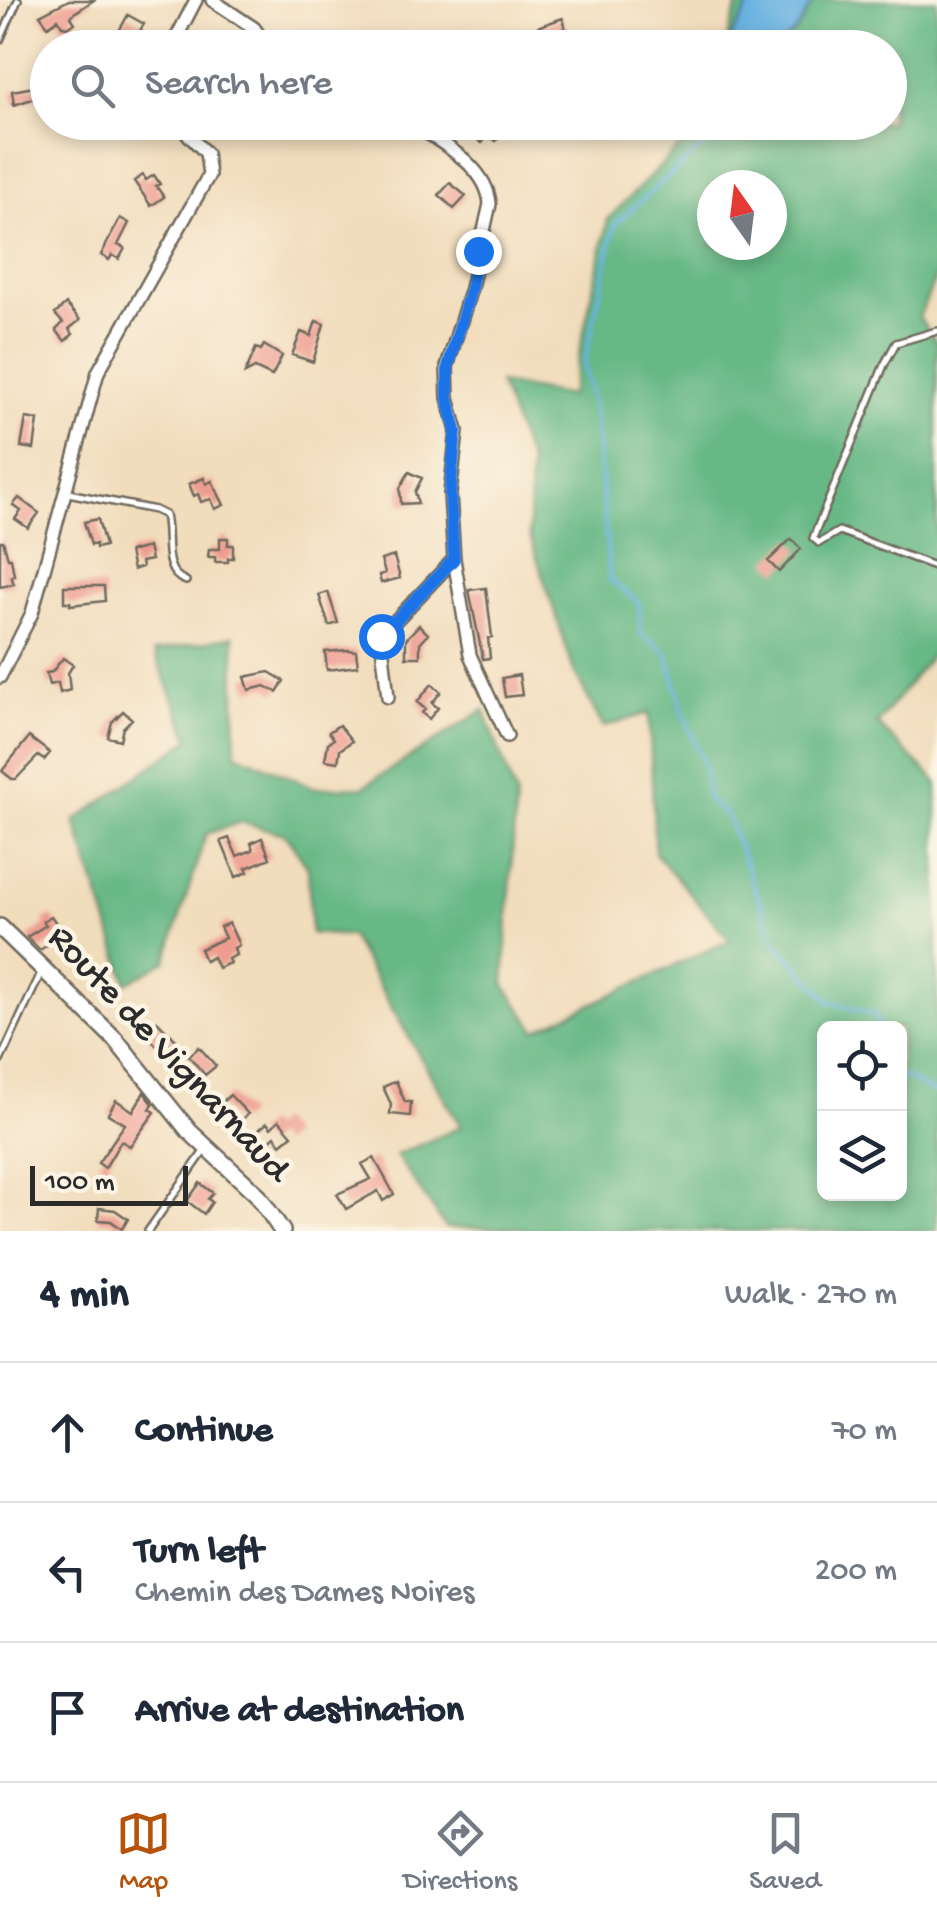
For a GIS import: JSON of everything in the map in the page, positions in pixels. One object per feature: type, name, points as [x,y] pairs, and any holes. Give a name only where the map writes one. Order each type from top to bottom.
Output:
[{"type":"street","points":[[181,30],[196,0]]},
{"type":"street","points":[[212,0],[256,30]]},
{"type":"street","points":[[0,677],[32,612],[98,372],[209,175],[206,153],[193,140]]},
{"type":"street","points":[[437,140],[465,160],[489,190],[490,204],[471,288],[448,367],[448,398],[456,431],[450,494],[454,559],[470,655],[508,736]]},
{"type":"street","points":[[388,697],[381,636],[454,559]]},
{"type":"street","name":"Route de Vignarnaud","points":[[0,927],[115,1039],[175,1115],[257,1194],[282,1231]]},
{"type":"lane","points":[[0,40],[18,0]]},
{"type":"lane","points":[[937,331],[896,343],[813,538],[818,543],[839,532],[937,566]]},
{"type":"lane","points":[[65,492],[165,515],[169,569],[174,578],[186,582]]},
{"type":"lane","points":[[0,1061],[43,969]]},
{"type":"lane","points":[[148,1231],[207,1147]]},
{"type":"green space","points":[[740,0],[937,0],[937,274],[919,317],[937,343],[937,648],[877,724],[937,782],[937,1231],[446,1228],[396,1155],[461,1127],[350,936],[311,933],[308,867],[285,834],[241,822],[206,834],[166,961],[127,983],[75,821],[190,739],[154,652],[234,636],[236,753],[315,788],[363,787],[484,710],[516,796],[504,984],[536,1030],[730,940],[655,853],[649,713],[603,727],[574,671],[529,534],[530,464],[499,383],[570,396],[608,219],[686,140],[907,140],[907,30],[730,30]]},
{"type":"water","points":[[752,0],[814,0],[797,30],[735,30]]},
{"type":"building","points":[[69,0],[94,0],[73,14],[75,23],[69,27],[62,26],[58,19],[48,26],[40,15]]},
{"type":"building","points":[[128,15],[144,24],[140,30],[120,30]]},
{"type":"building","points":[[563,18],[566,30],[538,30],[537,27]]},
{"type":"building","points":[[30,88],[30,100],[14,105],[12,91]]},
{"type":"building","points":[[143,175],[146,180],[154,175],[164,197],[151,206],[134,181]]},
{"type":"building","points":[[450,183],[466,196],[454,209],[439,195]]},
{"type":"building","points":[[120,218],[129,223],[118,245],[125,248],[119,259],[112,255],[109,260],[101,255]]},
{"type":"building","points":[[66,304],[80,320],[69,329],[73,334],[65,341],[56,330],[63,323],[55,314]]},
{"type":"building","points":[[316,321],[324,324],[313,362],[292,355],[301,332],[311,336]]},
{"type":"building","points":[[264,345],[282,356],[272,376],[255,368],[245,373],[256,348],[261,350]]},
{"type":"building","points":[[26,418],[38,420],[34,449],[21,447]]},
{"type":"building","points":[[409,472],[422,478],[415,492],[418,503],[401,504],[400,488]]},
{"type":"building","points":[[204,478],[206,484],[212,481],[224,505],[215,509],[211,499],[201,502],[198,494],[194,496],[189,484]]},
{"type":"building","points":[[19,498],[39,513],[28,528],[15,519],[21,511],[13,505]]},
{"type":"building","points":[[98,519],[105,546],[96,548],[96,544],[91,545],[84,522]]},
{"type":"building","points":[[220,538],[228,538],[228,545],[233,545],[233,558],[228,558],[228,562],[215,562],[215,557],[208,557],[209,549],[220,549]]},
{"type":"building","points":[[791,539],[801,549],[779,572],[768,561]]},
{"type":"building","points":[[0,541],[11,558],[14,584],[0,587]]},
{"type":"building","points":[[148,547],[151,560],[141,562],[142,567],[133,570],[129,552]]},
{"type":"building","points":[[394,556],[400,578],[381,583],[379,575],[385,573],[381,560]]},
{"type":"building","points":[[64,586],[104,586],[105,601],[70,605],[64,602]]},
{"type":"building","points":[[486,588],[492,637],[488,638],[490,658],[483,659],[469,590]]},
{"type":"building","points":[[328,592],[338,623],[329,626],[319,595]]},
{"type":"building","points":[[419,625],[428,634],[420,643],[420,657],[406,657],[406,639]]},
{"type":"building","points":[[356,651],[358,666],[327,670],[325,652]]},
{"type":"building","points":[[63,658],[73,665],[68,673],[70,690],[60,693],[58,683],[49,685],[46,673],[52,672]]},
{"type":"building","points":[[269,672],[284,681],[277,692],[265,686],[249,690],[245,677]]},
{"type":"building","points":[[519,675],[522,695],[505,697],[502,678]]},
{"type":"building","points":[[432,684],[441,692],[432,703],[438,708],[429,719],[417,702]]},
{"type":"building","points":[[123,711],[132,719],[123,728],[120,740],[108,737],[112,722]]},
{"type":"building","points":[[339,725],[352,741],[340,750],[338,762],[325,760],[328,743],[334,739],[329,732]]},
{"type":"building","points":[[29,737],[50,753],[44,760],[38,756],[12,779],[2,771]]},
{"type":"building","points":[[229,838],[237,856],[253,850],[251,843],[262,838],[270,858],[236,877],[221,841]]},
{"type":"building","points":[[51,916],[64,934],[40,950],[27,937],[46,925],[43,921]]},
{"type":"building","points":[[229,923],[239,945],[234,948],[236,955],[228,959],[230,963],[218,968],[213,957],[205,961],[200,949],[225,938],[220,927]]},
{"type":"building","points":[[157,1021],[176,1040],[163,1052],[148,1037],[151,1035],[147,1031]]},
{"type":"building","points":[[199,1047],[216,1066],[205,1075],[189,1056]]},
{"type":"building","points":[[396,1081],[405,1102],[411,1102],[410,1116],[390,1114],[391,1104],[383,1087]]},
{"type":"building","points":[[144,1092],[155,1112],[130,1146],[121,1141],[105,1168],[98,1163],[125,1124],[108,1114],[116,1100],[133,1111]]},
{"type":"building","points":[[230,1095],[248,1114],[240,1121],[236,1117],[233,1120],[220,1104]]},
{"type":"building","points":[[279,1120],[292,1135],[281,1144],[275,1136],[266,1144],[256,1132],[267,1123],[271,1128]]},
{"type":"building","points":[[374,1158],[394,1194],[383,1201],[378,1191],[346,1209],[337,1194],[371,1179],[362,1164]]},
{"type":"building","points":[[200,1183],[213,1193],[204,1214],[187,1201]]},
{"type":"building","points":[[99,1208],[115,1210],[128,1219],[122,1229],[111,1221],[98,1220]]},
{"type":"waterway","points":[[710,140],[615,224],[584,364],[596,424],[610,580],[639,603],[641,634],[667,653],[704,765],[708,800],[727,815],[774,939],[829,1001],[875,1015],[877,1021]]},
{"type":"waterway","points":[[907,1079],[937,1094]]},
{"type":"route","points":[[381,636],[454,559],[450,494],[456,431],[448,398],[448,367],[478,251]]}]
